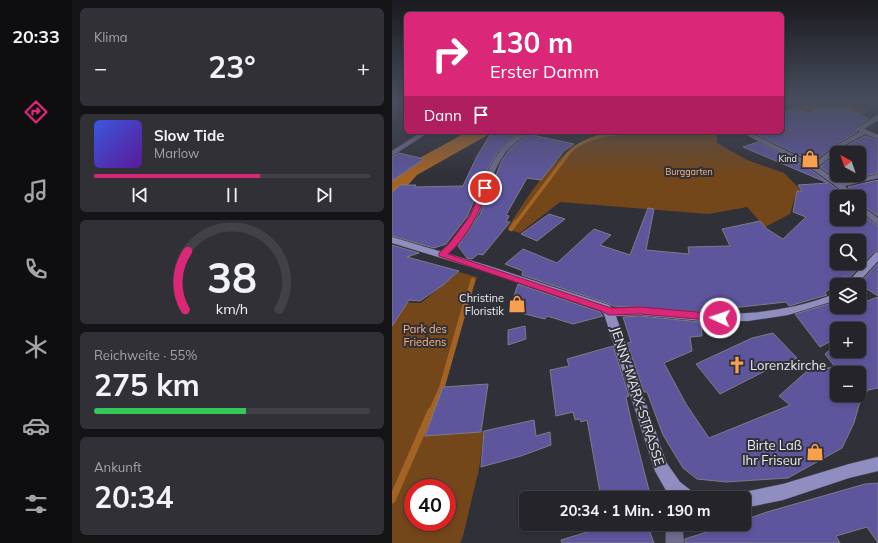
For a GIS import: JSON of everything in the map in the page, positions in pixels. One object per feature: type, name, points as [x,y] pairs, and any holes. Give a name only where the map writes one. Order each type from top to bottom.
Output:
[{"type":"street","points":[[863,126],[859,129],[878,137]]},
{"type":"street","points":[[815,166],[841,145],[864,132]]},
{"type":"street","points":[[392,154],[423,134]]},
{"type":"street","points":[[748,134],[815,166],[841,185],[845,190]]},
{"type":"street","points":[[442,255],[455,243],[473,216],[497,159],[512,140],[520,136]]},
{"type":"street","points":[[841,185],[878,176]]},
{"type":"street","points":[[866,212],[878,222]]},
{"type":"street","points":[[392,240],[605,308],[609,312],[640,311],[703,317],[748,317],[806,307],[830,298]]},
{"type":"street","points":[[857,278],[878,255]]},
{"type":"street","name":"JENNY-MARX-STRASSE","points":[[609,312],[660,466],[667,479],[678,491]]},
{"type":"street","points":[[751,499],[783,492],[849,471],[878,464]]},
{"type":"street","points":[[674,531],[674,543]]},
{"type":"green space","points":[[461,134],[481,134],[437,159],[427,158]]},
{"type":"green space","name":"Burggarten","points":[[600,134],[717,134],[717,143],[747,160],[784,173],[800,189],[795,197],[790,214],[765,227],[747,207],[708,214],[560,202],[520,233],[507,229],[526,199],[548,171],[560,158],[589,138]]},
{"type":"green space","name":"Park des Friedens","points":[[459,272],[477,277],[443,387],[425,436],[484,431],[479,469],[460,543],[392,543],[392,302],[421,303]]},
{"type":"building","points":[[784,126],[857,126],[857,132],[834,146],[830,146],[830,149],[813,162],[756,134],[784,134],[784,132],[787,132]]},
{"type":"building","points":[[517,134],[498,152],[486,172],[467,217],[446,244],[434,248],[392,236],[392,193],[400,185],[416,185],[415,187],[463,186],[477,156],[490,135]]},
{"type":"building","points":[[517,134],[527,134],[574,144],[564,151],[541,180],[527,178],[506,215],[509,216],[506,222],[510,222],[483,255],[478,254],[472,259],[467,258],[458,246],[480,215],[502,160],[510,149],[524,137],[523,135]]},
{"type":"building","points":[[865,136],[878,140],[878,173],[866,176],[866,146],[846,146]]},
{"type":"building","points":[[758,142],[811,170],[836,188],[838,190],[830,190],[830,226],[866,226],[866,217],[878,226],[878,251],[874,252],[866,260],[866,234],[830,234],[830,270],[857,270],[849,278],[845,276],[843,278],[830,278],[830,289],[825,293],[827,295],[789,306],[786,302],[700,310],[700,312],[613,306],[522,275],[523,271],[505,264],[523,249],[557,263],[594,229],[611,235],[600,245],[630,255],[648,208],[654,209],[646,250],[689,254],[688,247],[730,246],[722,229],[760,221],[767,229],[783,239],[806,217],[793,212],[797,191],[802,191],[798,185],[828,183],[743,147]]},
{"type":"building","points":[[399,153],[424,159],[392,181],[392,157]]},
{"type":"building","points":[[830,159],[830,174],[820,167]]},
{"type":"building","points":[[878,180],[878,216],[866,208],[866,190],[850,190],[848,187]]},
{"type":"building","points":[[549,214],[565,219],[537,241],[521,234]]},
{"type":"building","points":[[392,245],[419,253],[407,257],[459,271],[443,285],[420,301],[409,300],[392,326]]},
{"type":"building","points":[[878,263],[878,296],[866,288],[866,278],[864,278]]},
{"type":"building","points":[[518,284],[600,312],[603,316],[573,324],[547,316],[545,319],[509,310]]},
{"type":"building","points":[[878,297],[878,388],[868,390],[866,393],[866,366],[834,366],[825,354],[830,350],[830,358],[866,358],[866,322],[830,322],[830,342],[820,347],[795,314],[830,304],[830,314],[866,314],[866,301]]},
{"type":"building","points":[[640,316],[701,322],[702,336],[690,337],[692,351],[664,363],[686,404],[709,438],[790,405],[779,396],[807,371],[830,368],[830,402],[861,402],[854,423],[842,448],[788,478],[726,482],[697,479],[683,468],[663,435],[647,392],[644,392],[627,343],[631,342],[623,317]]},
{"type":"building","points":[[525,326],[526,339],[508,345],[508,330]]},
{"type":"building","name":"Lorenzkirche","points":[[773,333],[797,358],[776,369],[773,367],[720,394],[696,364],[752,338]]},
{"type":"building","points":[[613,346],[629,396],[626,397],[649,491],[600,491],[587,420],[581,422],[580,419],[575,420],[573,412],[556,416],[550,370],[569,366],[567,359]]},
{"type":"building","points":[[488,384],[481,432],[425,436],[443,387]]},
{"type":"building","points":[[534,420],[536,436],[550,432],[551,445],[521,456],[481,467],[484,431]]},
{"type":"building","points":[[878,483],[878,543],[867,527],[836,536],[840,543],[685,543],[685,539],[710,531],[751,531],[751,518],[865,484]]},
{"type":"building","points":[[590,531],[650,531],[654,543],[562,543],[561,540]]},
{"type":"waterway","points":[[392,189],[410,171],[476,134]]},
{"type":"waterway","points":[[568,154],[580,144],[587,141],[616,134]]},
{"type":"waterway","points":[[516,223],[568,154]]},
{"type":"waterway","points":[[511,229],[516,222]]},
{"type":"waterway","points":[[465,307],[473,280]]},
{"type":"waterway","points":[[431,412],[442,387],[465,306]]},
{"type":"waterway","points":[[392,500],[431,411]]},
{"type":"place","name":"Kind","points":[[810,159]]},
{"type":"place","name":"Christine Floristik","points":[[517,304]]},
{"type":"place","name":"Lorenzkirche","points":[[737,365]]},
{"type":"place","name":"Birte Laß Ihr Friseur","points":[[815,452]]},
{"type":"route","points":[[485,188],[473,216],[461,235],[442,255],[605,308],[609,312],[660,312],[720,318]]}]
